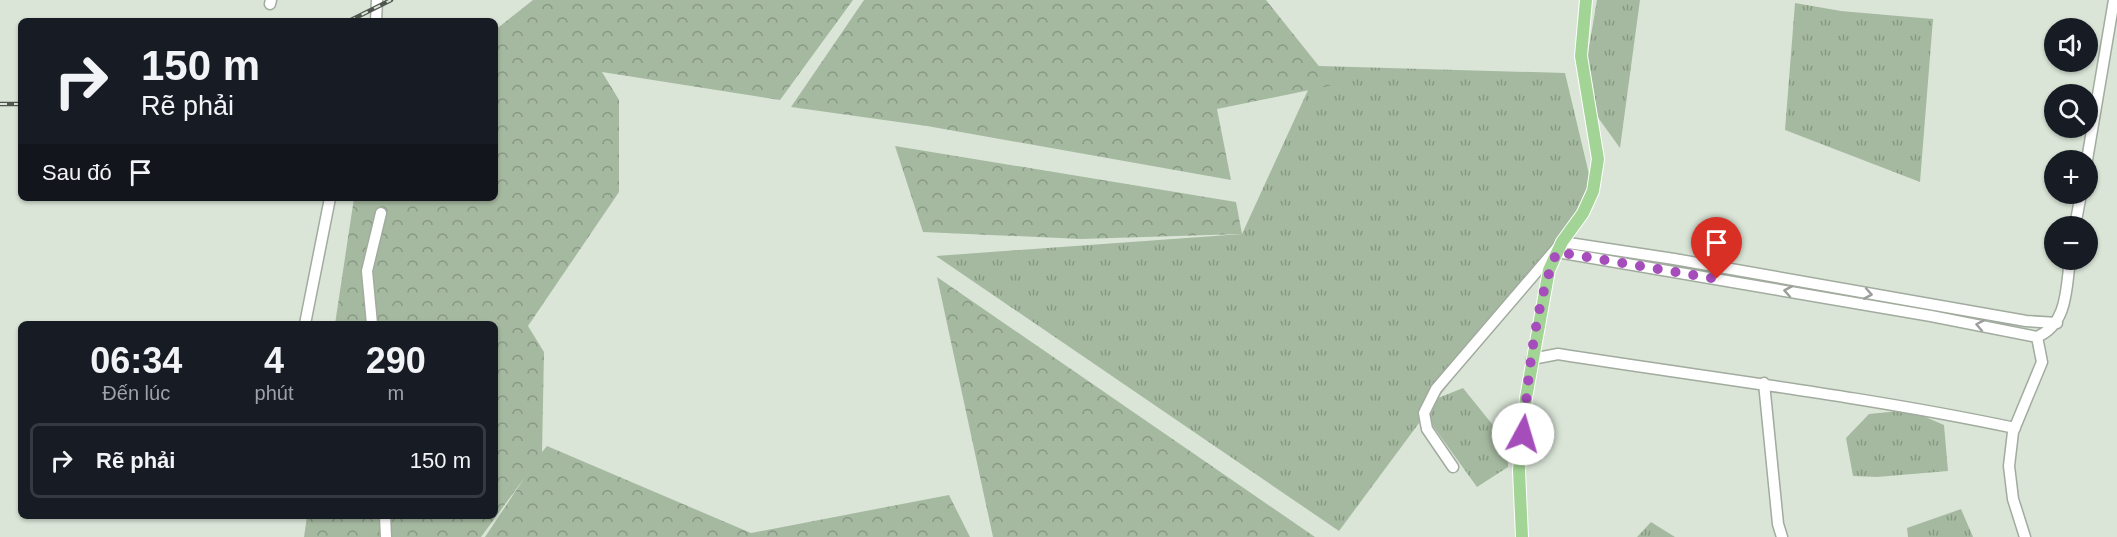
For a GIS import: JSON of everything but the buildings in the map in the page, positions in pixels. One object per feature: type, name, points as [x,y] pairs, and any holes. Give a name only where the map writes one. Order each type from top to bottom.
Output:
[{"type":"main road","points":[[1522,537],[1519,470],[1532,359],[1549,270],[1559,247],[1583,213],[1597,173],[1598,159],[1581,56],[1586,0]]},
{"type":"street","points":[[376,18],[377,0]]},
{"type":"street","points":[[2088,150],[2114,0]]},
{"type":"street","points":[[306,321],[329,201]]},
{"type":"street","points":[[372,321],[367,271],[381,213]]},
{"type":"street","points":[[1559,247],[1674,259],[2026,321],[2057,323]]},
{"type":"street","points":[[1559,247],[2037,336],[2047,333],[2057,323],[2064,303],[2069,270]]},
{"type":"street","points":[[1454,467],[1427,429],[1424,413],[1436,389],[1559,247]]},
{"type":"street","points":[[2025,537],[2010,482],[2011,441],[2042,362],[2037,336]]},
{"type":"street","points":[[1532,359],[1558,354],[1764,383],[1914,406],[2015,428]]},
{"type":"street","points":[[1764,383],[1778,524],[1782,537]]},
{"type":"street","points":[[385,519],[386,537]]},
{"type":"green space","points":[[533,0],[853,0],[780,100],[602,72],[619,100],[619,192],[528,326],[544,352],[542,452],[547,446],[751,533],[949,495],[970,537],[485,537],[525,477],[498,514],[498,321],[335,321],[354,201],[498,201],[498,28]]},
{"type":"green space","points":[[864,0],[1266,0],[1334,85],[1217,109],[1231,180],[927,126],[791,107]]},
{"type":"green space","points":[[1597,0],[1640,0],[1620,148],[1581,94]]},
{"type":"green space","points":[[1795,3],[1841,11],[1933,19],[1920,182],[1785,130]]},
{"type":"green space","points":[[1319,66],[1565,73],[1593,191],[1438,398],[1463,388],[1509,445],[1508,467],[1477,487],[1425,415],[1339,531],[936,256],[1242,234]]},
{"type":"green space","points":[[895,146],[1236,202],[1242,234],[1081,239],[923,232]]},
{"type":"green space","points":[[937,277],[1315,537],[993,537]]},
{"type":"green space","points":[[1909,410],[1944,425],[1948,471],[1877,477],[1853,476],[1846,438],[1869,414]]},
{"type":"green space","points":[[1961,509],[1973,537],[1908,537],[1907,528]]},
{"type":"green space","points":[[307,519],[494,519],[481,537],[304,537]]},
{"type":"green space","points":[[1651,522],[1675,537],[1637,537]]},
{"type":"railway","points":[[355,18],[391,0]]},
{"type":"railway","points":[[0,104],[18,104]]},
{"type":"route","points":[[1523,434],[1532,359],[1549,270],[1557,252],[1717,279]]}]
